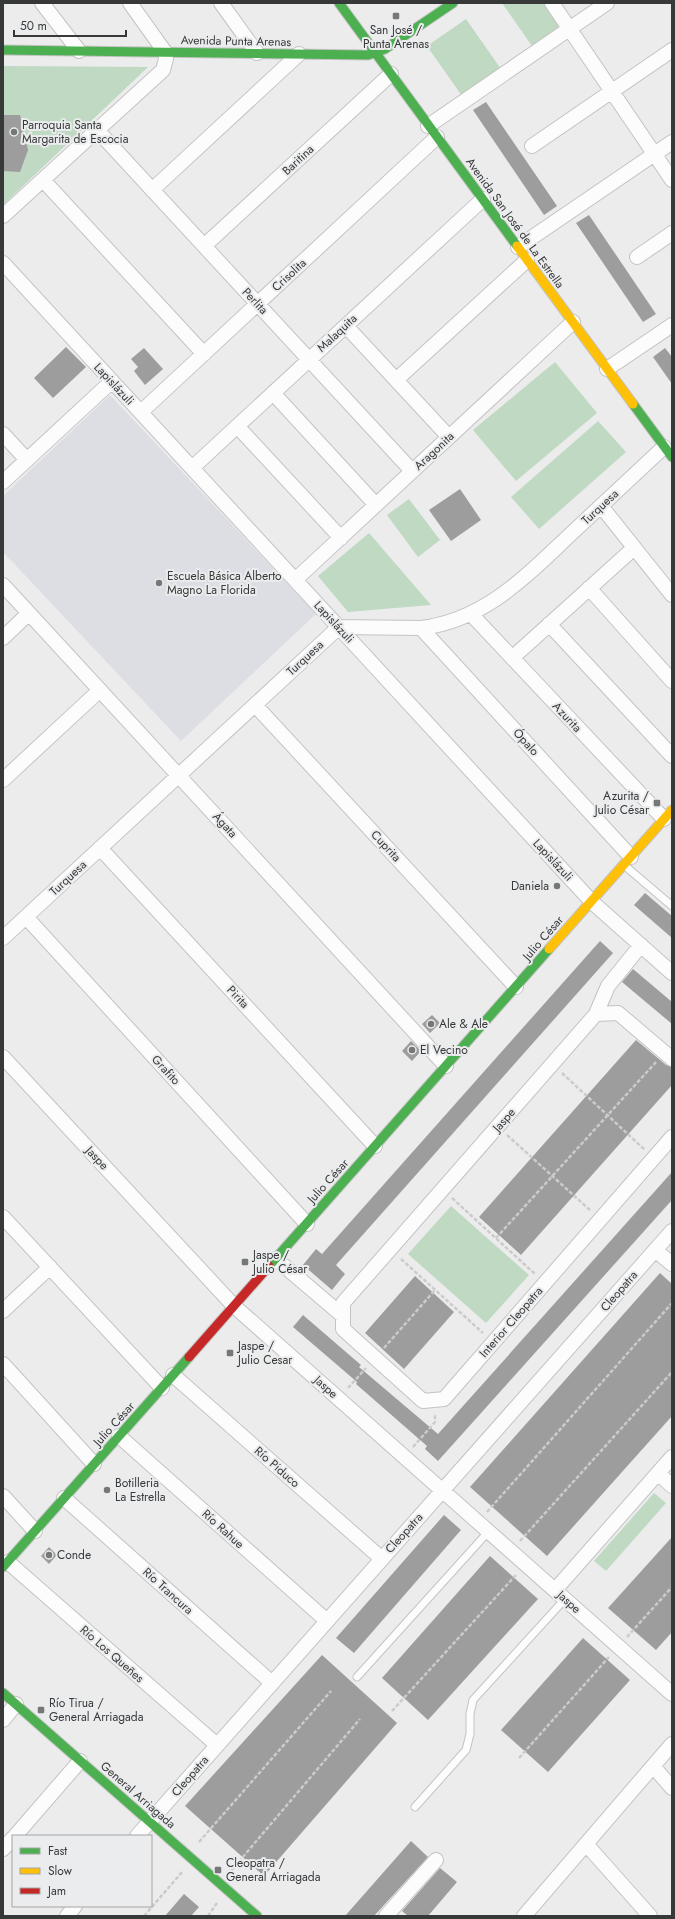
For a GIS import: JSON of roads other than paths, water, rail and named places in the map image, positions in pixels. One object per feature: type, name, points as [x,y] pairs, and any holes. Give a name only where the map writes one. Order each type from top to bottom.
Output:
[{"type":"street","points":[[42,3],[79,51]]},
{"type":"street","points":[[3,216],[163,70],[166,59],[165,52],[130,3]]},
{"type":"street","points":[[221,3],[257,53]]},
{"type":"street","name":"Avenida San José de La Estrella","points":[[338,3],[668,452]]},
{"type":"street","name":"Avenida Punta Arenas","points":[[3,50],[355,55],[375,53],[396,42],[453,3]]},
{"type":"street","points":[[552,3],[672,180]]},
{"type":"street","points":[[428,126],[607,3]]},
{"type":"street","points":[[532,146],[672,50]]},
{"type":"street","points":[[152,190],[300,54]]},
{"type":"street","name":"Baritina","points":[[204,246],[391,74]]},
{"type":"street","name":"Perlita","points":[[97,130],[412,471]]},
{"type":"street","name":"Crisolita","points":[[141,412],[438,138]]},
{"type":"street","points":[[518,247],[672,142]]},
{"type":"street","points":[[42,180],[204,354]]},
{"type":"street","name":"Malaquita","points":[[192,468],[483,199]]},
{"type":"street","points":[[637,257],[672,233]]},
{"type":"street","points":[[396,380],[527,260]]},
{"type":"street","name":"Lapislázuli","points":[[3,263],[592,902],[672,973]]},
{"type":"street","name":"Aragonita","points":[[295,580],[572,322]]},
{"type":"street","points":[[346,326],[449,437]]},
{"type":"street","points":[[607,369],[671,327]]},
{"type":"street","points":[[3,482],[112,382]]},
{"type":"street","points":[[273,393],[376,505]]},
{"type":"street","points":[[237,426],[341,538]]},
{"type":"street","points":[[3,434],[27,460]]},
{"type":"street","name":"Turquesa","points":[[3,938],[339,628],[421,628],[448,623],[471,614],[506,592],[601,506],[668,452]]},
{"type":"street","points":[[601,506],[672,595]]},
{"type":"street","points":[[512,658],[634,548]]},
{"type":"street","name":"Ágata","points":[[3,585],[446,1066]]},
{"type":"street","points":[[589,588],[672,681]]},
{"type":"street","points":[[3,638],[29,614]]},
{"type":"street","name":"Azurita","points":[[471,614],[512,658],[668,815]]},
{"type":"street","points":[[550,624],[672,756]]},
{"type":"street","name":"Ópalo","points":[[421,628],[627,861]]},
{"type":"street","points":[[3,780],[100,690]]},
{"type":"street","name":"Cuprita","points":[[255,705],[516,987]]},
{"type":"street","name":"Julio César","points":[[5,1565],[668,815]]},
{"type":"street","name":"Pirita","points":[[100,848],[375,1146]]},
{"type":"street","name":"Grafito","points":[[26,917],[307,1224]]},
{"type":"street","name":"Jaspe","points":[[343,1316],[343,1303],[596,1014],[608,986],[640,945]]},
{"type":"street","points":[[596,1014],[618,1013],[668,1056]]},
{"type":"street","name":"Jaspe","points":[[3,1057],[234,1306],[672,1694]]},
{"type":"street","name":"Interior Cleopatra","points":[[343,1316],[343,1329],[423,1401],[444,1399],[672,1137]]},
{"type":"street","points":[[3,1217],[162,1388]]},
{"type":"street","name":"Cleopatra","points":[[138,1835],[672,1231]]},
{"type":"street","points":[[655,1250],[672,1264]]},
{"type":"street","points":[[276,1258],[343,1316]]},
{"type":"street","points":[[3,1311],[50,1268]]},
{"type":"street","points":[[3,1364],[94,1464]]},
{"type":"street","name":"Río Piduco","points":[[173,1375],[382,1559]]},
{"type":"street","name":"Río Rahue","points":[[119,1436],[327,1621]]},
{"type":"street","points":[[560,1595],[672,1457]]},
{"type":"street","points":[[658,1473],[672,1486]]},
{"type":"street","points":[[3,1496],[35,1531]]},
{"type":"street","name":"Río Trancura","points":[[64,1498],[272,1683]]},
{"type":"street","name":"Río Los Queñes","points":[[5,1565],[217,1746]]},
{"type":"street","name":"General Arriagada","points":[[3,1693],[258,1916]]},
{"type":"street","points":[[3,1720],[16,1704]]},
{"type":"street","points":[[524,1916],[672,1744]]},
{"type":"street","points":[[16,1835],[80,1761]]},
{"type":"street","points":[[653,1766],[672,1788]]},
{"type":"street","points":[[3,1849],[12,1839]]},
{"type":"street","points":[[586,1844],[650,1916]]},
{"type":"street","points":[[386,1916],[436,1860]]},
{"type":"street","points":[[67,1916],[74,1907]]},
{"type":"lane","points":[[627,861],[672,906]]},
{"type":"lane","points":[[357,1677],[489,1531]]},
{"type":"lane","points":[[415,1807],[466,1750],[470,1734],[470,1714],[473,1700],[560,1595]]},
{"type":"place","name":"San José / Punta Arenas","points":[[396,16]]},
{"type":"place","name":"Parroquia Santa Margarita de Escocia","points":[[14,132]]},
{"type":"place","name":"Escuela Básica Alberto Magno La Florida","points":[[159,583]]},
{"type":"place","name":"Azurita / Julio César","points":[[657,803]]},
{"type":"place","name":"Daniela","points":[[557,886]]},
{"type":"place","name":"Ale & Ale","points":[[431,1024]]},
{"type":"place","name":"El Vecino","points":[[412,1050]]},
{"type":"place","name":"Jaspe / Julio César","points":[[245,1262]]},
{"type":"place","name":"Jaspe / Julio Cesar","points":[[230,1353]]},
{"type":"place","name":"Botilleria La Estrella","points":[[107,1490]]},
{"type":"place","name":"Conde","points":[[49,1555]]},
{"type":"place","name":"Río Tirua / General Arriagada","points":[[41,1710]]},
{"type":"place","name":"Cleopatra / General Arriagada","points":[[218,1870]]}]
